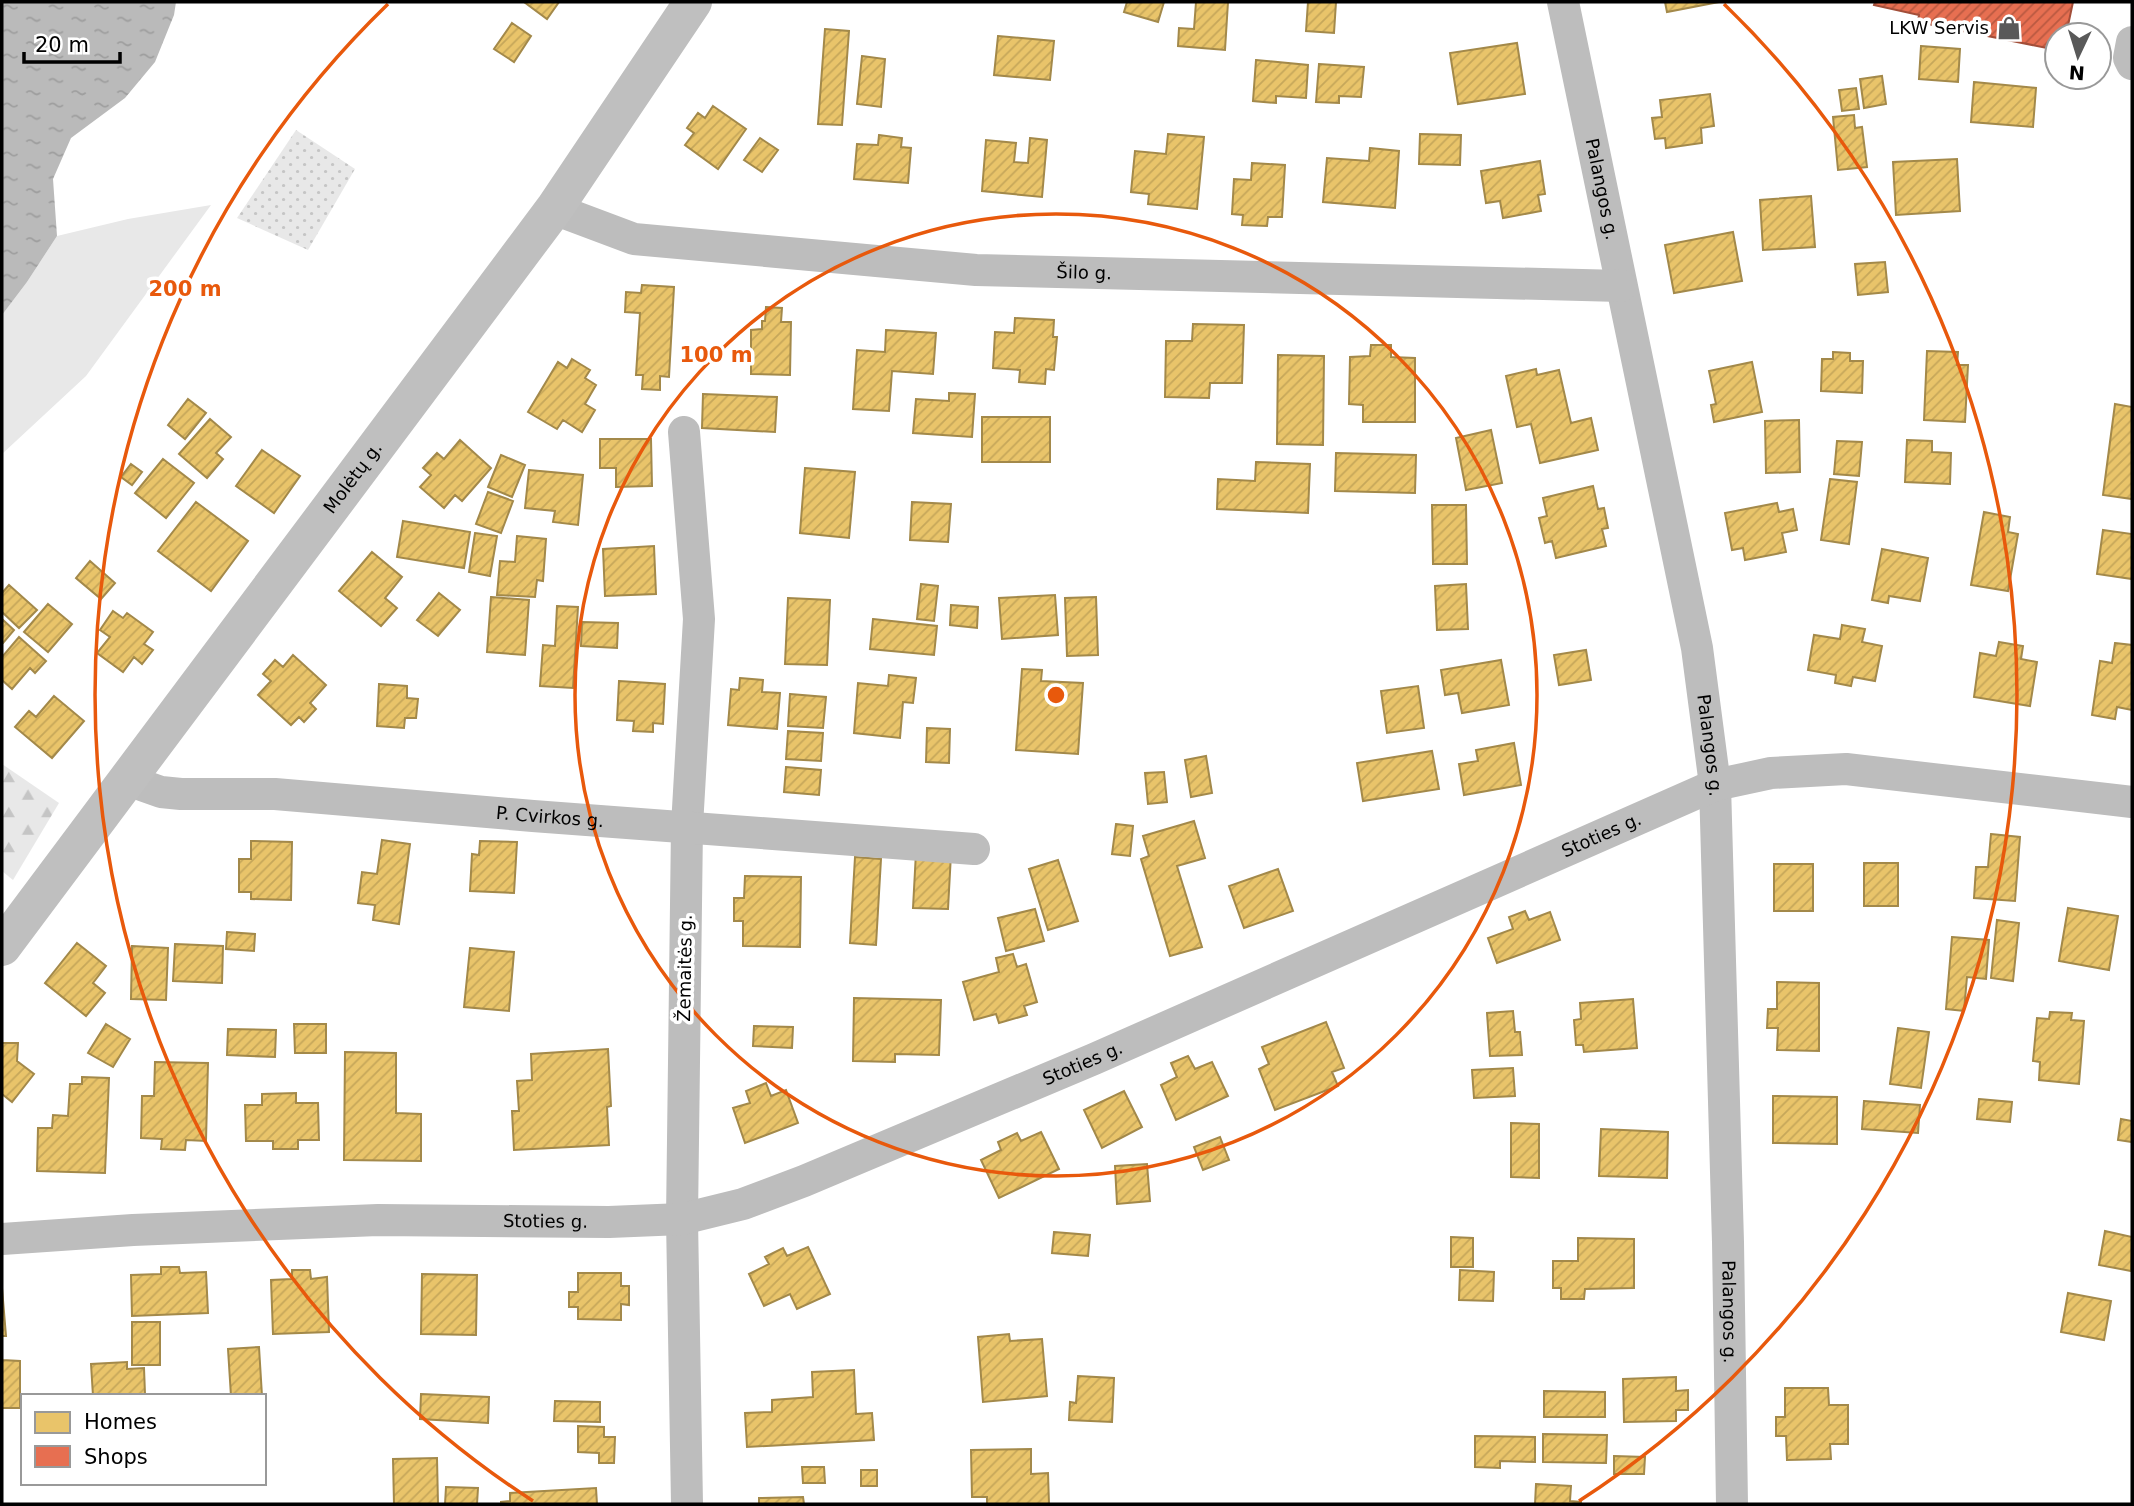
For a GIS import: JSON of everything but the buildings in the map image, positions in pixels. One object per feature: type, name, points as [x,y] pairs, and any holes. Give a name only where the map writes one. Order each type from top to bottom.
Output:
[{"type":"street","name":"Molėtų g.","points":[[2,947],[554,209],[693,2]]},
{"type":"street","name":"Palangos g.","points":[[1563,2],[1697,648],[1715,785],[1732,1504]]},
{"type":"street","points":[[2132,42],[2129,58],[2132,64]]},
{"type":"street","name":"Šilo g.","points":[[554,209],[634,239],[976,270],[1621,286]]},
{"type":"street","name":"Žemaitės g.","points":[[684,432],[699,618],[687,826],[682,1219],[687,1504]]},
{"type":"street","name":"Stoties g.","points":[[2,1239],[133,1230],[377,1220],[610,1222],[682,1219],[743,1204],[804,1181],[1094,1059],[1715,785],[1771,773],[1846,769],[2132,802]]},
{"type":"street","name":"P. Cvirkos g.","points":[[131,775],[144,786],[171,793],[275,794],[974,849]]},
{"type":"green space","points":[[296,130],[355,169],[308,250],[237,218]]},
{"type":"green space","points":[[211,205],[86,376],[2,454],[2,315],[57,236],[128,219]]},
{"type":"green space","points":[[2,764],[59,803],[13,880],[2,871]]},
{"type":"water","points":[[2,2],[176,2],[174,15],[155,62],[125,98],[71,138],[53,179],[57,236],[2,315]]},
{"type":"place","name":"LKW Servis","points":[[2009,28]]}]
